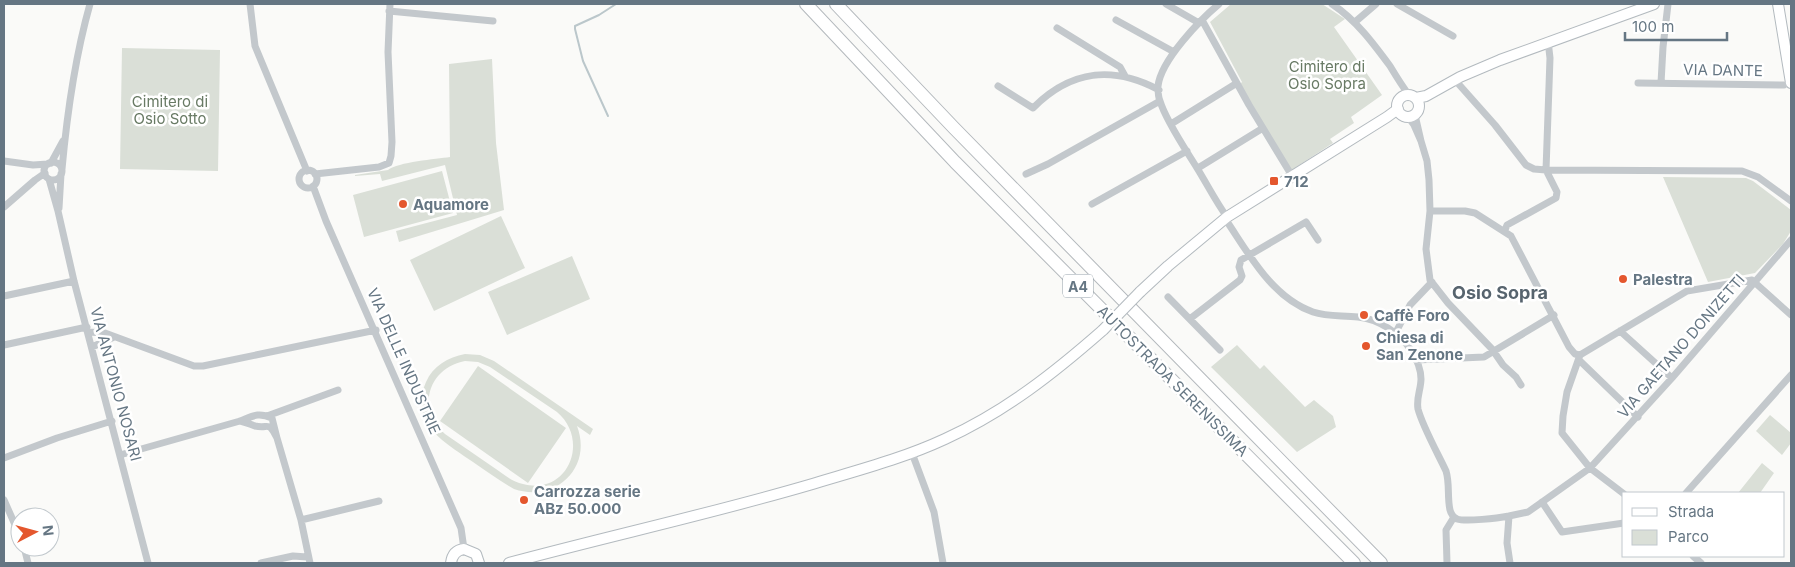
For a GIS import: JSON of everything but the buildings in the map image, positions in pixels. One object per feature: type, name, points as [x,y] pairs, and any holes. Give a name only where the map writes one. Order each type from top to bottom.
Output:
[{"type":"highway","name":"AUTOSTRADA SERENISSIMA","points":[[806,4],[955,162],[1354,563]]},
{"type":"highway","name":"AUTOSTRADA SERENISSIMA","points":[[836,4],[954,128],[1381,563]]},
{"type":"street","points":[[4,207],[35,180],[46,174],[50,163],[64,141],[85,22],[90,4]]},
{"type":"street","name":"VIA DELLE INDUSTRIE","points":[[250,4],[255,46],[306,171],[301,175],[300,182],[306,187],[313,186],[317,181],[315,174]]},
{"type":"street","points":[[1166,4],[1201,21],[1292,176]]},
{"type":"street","points":[[1220,4],[1201,21],[1174,52],[1163,71],[1158,86],[1160,101],[1171,124],[1227,217],[1228,223],[1266,277],[1289,298],[1312,312],[1332,317],[1360,317],[1384,326],[1411,349],[1421,378],[1417,400],[1420,415],[1446,471],[1448,480],[1449,507],[1454,517],[1446,530],[1447,563]]},
{"type":"street","points":[[509,563],[600,538],[750,502],[891,461],[945,439],[987,418],[1015,400],[1052,374],[1103,330],[1175,260],[1227,217],[1388,118],[1418,110],[1413,96],[1355,22],[1332,4]]},
{"type":"street","points":[[1355,22],[1376,4]]},
{"type":"street","points":[[1397,4],[1453,36]]},
{"type":"street","points":[[1521,385],[1430,280],[1426,249],[1430,211],[1427,161],[1414,125],[1398,103],[1548,41],[1654,4]]},
{"type":"street","name":"VIA DANTE","points":[[1661,83],[1668,4]]},
{"type":"street","points":[[1778,4],[1788,84]]},
{"type":"street","points":[[306,171],[311,171],[315,174],[379,167],[389,163],[392,142],[389,97],[389,8],[493,21]]},
{"type":"street","points":[[1116,20],[1174,52]]},
{"type":"street","points":[[1057,28],[1120,67],[1125,76]]},
{"type":"street","points":[[1505,230],[1507,226],[1556,198],[1557,192],[1546,170],[1550,58],[1548,41]]},
{"type":"street","points":[[998,86],[1033,108],[1067,84],[1086,76],[1105,74],[1125,76],[1159,90]]},
{"type":"street","points":[[1455,80],[1528,166],[1534,169],[1742,171],[1755,176],[1791,202]]},
{"type":"street","points":[[1171,124],[1237,83]]},
{"type":"street","name":"VIA DANTE","points":[[1638,83],[1788,84]]},
{"type":"street","points":[[1026,174],[1048,164],[1160,101]]},
{"type":"street","points":[[1198,168],[1263,128]]},
{"type":"street","name":"VIA ANTONIO NOSARI","points":[[58,211],[64,141]]},
{"type":"street","points":[[1092,204],[1187,151]]},
{"type":"street","points":[[4,161],[33,165],[58,163],[62,171],[56,179],[33,165]]},
{"type":"street","name":"VIA ANTONIO NOSARI","points":[[46,174],[58,211],[74,281],[148,563]]},
{"type":"street","name":"VIA DELLE INDUSTRIE","points":[[313,186],[326,221],[376,330],[461,528],[464,549]]},
{"type":"street","points":[[1430,211],[1475,213],[1505,230],[1515,241],[1575,354],[1638,416]]},
{"type":"street","points":[[1191,318],[1240,280],[1242,276],[1239,263],[1249,255],[1306,222],[1318,240]]},
{"type":"street","name":"VIA GAETANO DONIZETTI","points":[[1454,517],[1465,519],[1508,516],[1528,512],[1590,468],[1672,378],[1791,240]]},
{"type":"street","points":[[1622,492],[1590,468],[1562,433],[1567,392],[1579,357],[1687,291],[1748,280],[1756,282],[1791,315]]},
{"type":"street","points":[[4,296],[74,281]]},
{"type":"street","points":[[1395,334],[1410,305],[1432,282]]},
{"type":"street","points":[[1168,297],[1191,318],[1220,350]]},
{"type":"street","points":[[1416,360],[1484,357],[1554,315]]},
{"type":"street","points":[[4,344],[88,329],[105,333],[194,366],[203,366],[376,330]]},
{"type":"street","points":[[1620,331],[1672,378]]},
{"type":"street","points":[[92,347],[114,337]]},
{"type":"street","points":[[1687,492],[1791,375]]},
{"type":"street","points":[[267,416],[338,390]]},
{"type":"street","points":[[120,455],[255,415],[264,414],[272,418],[301,520],[308,560],[293,556],[261,563]]},
{"type":"street","points":[[4,458],[112,420]]},
{"type":"street","points":[[240,421],[256,426],[268,425],[278,438]]},
{"type":"street","points":[[912,453],[934,512],[943,563]]},
{"type":"street","points":[[4,500],[10,514]]},
{"type":"street","points":[[301,520],[379,501]]},
{"type":"street","points":[[1542,502],[1562,532],[1622,523]]},
{"type":"street","points":[[1508,516],[1507,543],[1510,563]]},
{"type":"street","points":[[451,563],[453,555],[464,549],[476,554],[482,562]]},
{"type":"green space","name":"Cimitero di Osio Sopra","points":[[1231,4],[1322,4],[1345,19],[1334,27],[1382,95],[1351,117],[1354,123],[1330,139],[1333,143],[1290,171],[1240,84],[1242,82],[1210,22]]},
{"type":"green space","name":"Cimitero di Osio Sotto","points":[[122,48],[220,50],[218,171],[120,169]]},
{"type":"green space","points":[[492,59],[496,143],[504,210],[399,242],[396,231],[457,215],[445,165],[382,181],[380,174],[355,175],[388,170],[408,163],[450,157],[449,64]]},
{"type":"green space","name":"Aquamore","points":[[442,171],[453,213],[364,237],[353,195]]},
{"type":"green space","points":[[1663,177],[1746,178],[1753,181],[1791,210],[1791,231],[1783,244],[1755,273],[1708,282]]},
{"type":"green space","points":[[501,216],[525,268],[434,311],[410,260]]},
{"type":"green space","points":[[572,256],[590,299],[507,335],[488,292]]},
{"type":"green space","points":[[1237,345],[1260,369],[1264,365],[1305,407],[1314,400],[1333,416],[1336,427],[1297,452],[1211,367]]},
{"type":"green space","points":[[459,355],[480,355],[494,361],[593,429],[590,435],[577,426],[581,441],[580,456],[575,468],[567,478],[556,486],[543,491],[529,492],[514,489],[451,447],[432,430],[425,420],[422,409],[422,396],[426,382],[437,367]],"holes":[[[465,361],[478,362],[490,367],[557,412],[567,424],[572,437],[573,451],[569,463],[562,474],[552,482],[538,486],[515,481],[445,434],[436,424],[429,402],[430,391],[435,381],[442,372],[452,365]]]},
{"type":"green space","points":[[478,366],[566,428],[528,483],[440,421]]},
{"type":"green space","points":[[1770,415],[1791,433],[1791,443],[1782,455],[1756,431]]},
{"type":"green space","points":[[1762,463],[1774,473],[1761,492],[1739,492]]},
{"type":"waterway","points":[[608,116],[583,61],[575,26],[599,15],[616,4]]},
{"type":"place","name":"712","points":[[1274,181]]},
{"type":"place","name":"Aquamore","points":[[403,204]]},
{"type":"place","name":"Palestra","points":[[1623,279]]},
{"type":"place","name":"Caffè Foro","points":[[1364,315]]},
{"type":"place","name":"Chiesa di San Zenone","points":[[1366,346]]},
{"type":"place","name":"Carrozza serie ABz 50.000","points":[[524,500]]},
{"type":"district","name":"Osio Sopra","points":[[1500,292]]}]
